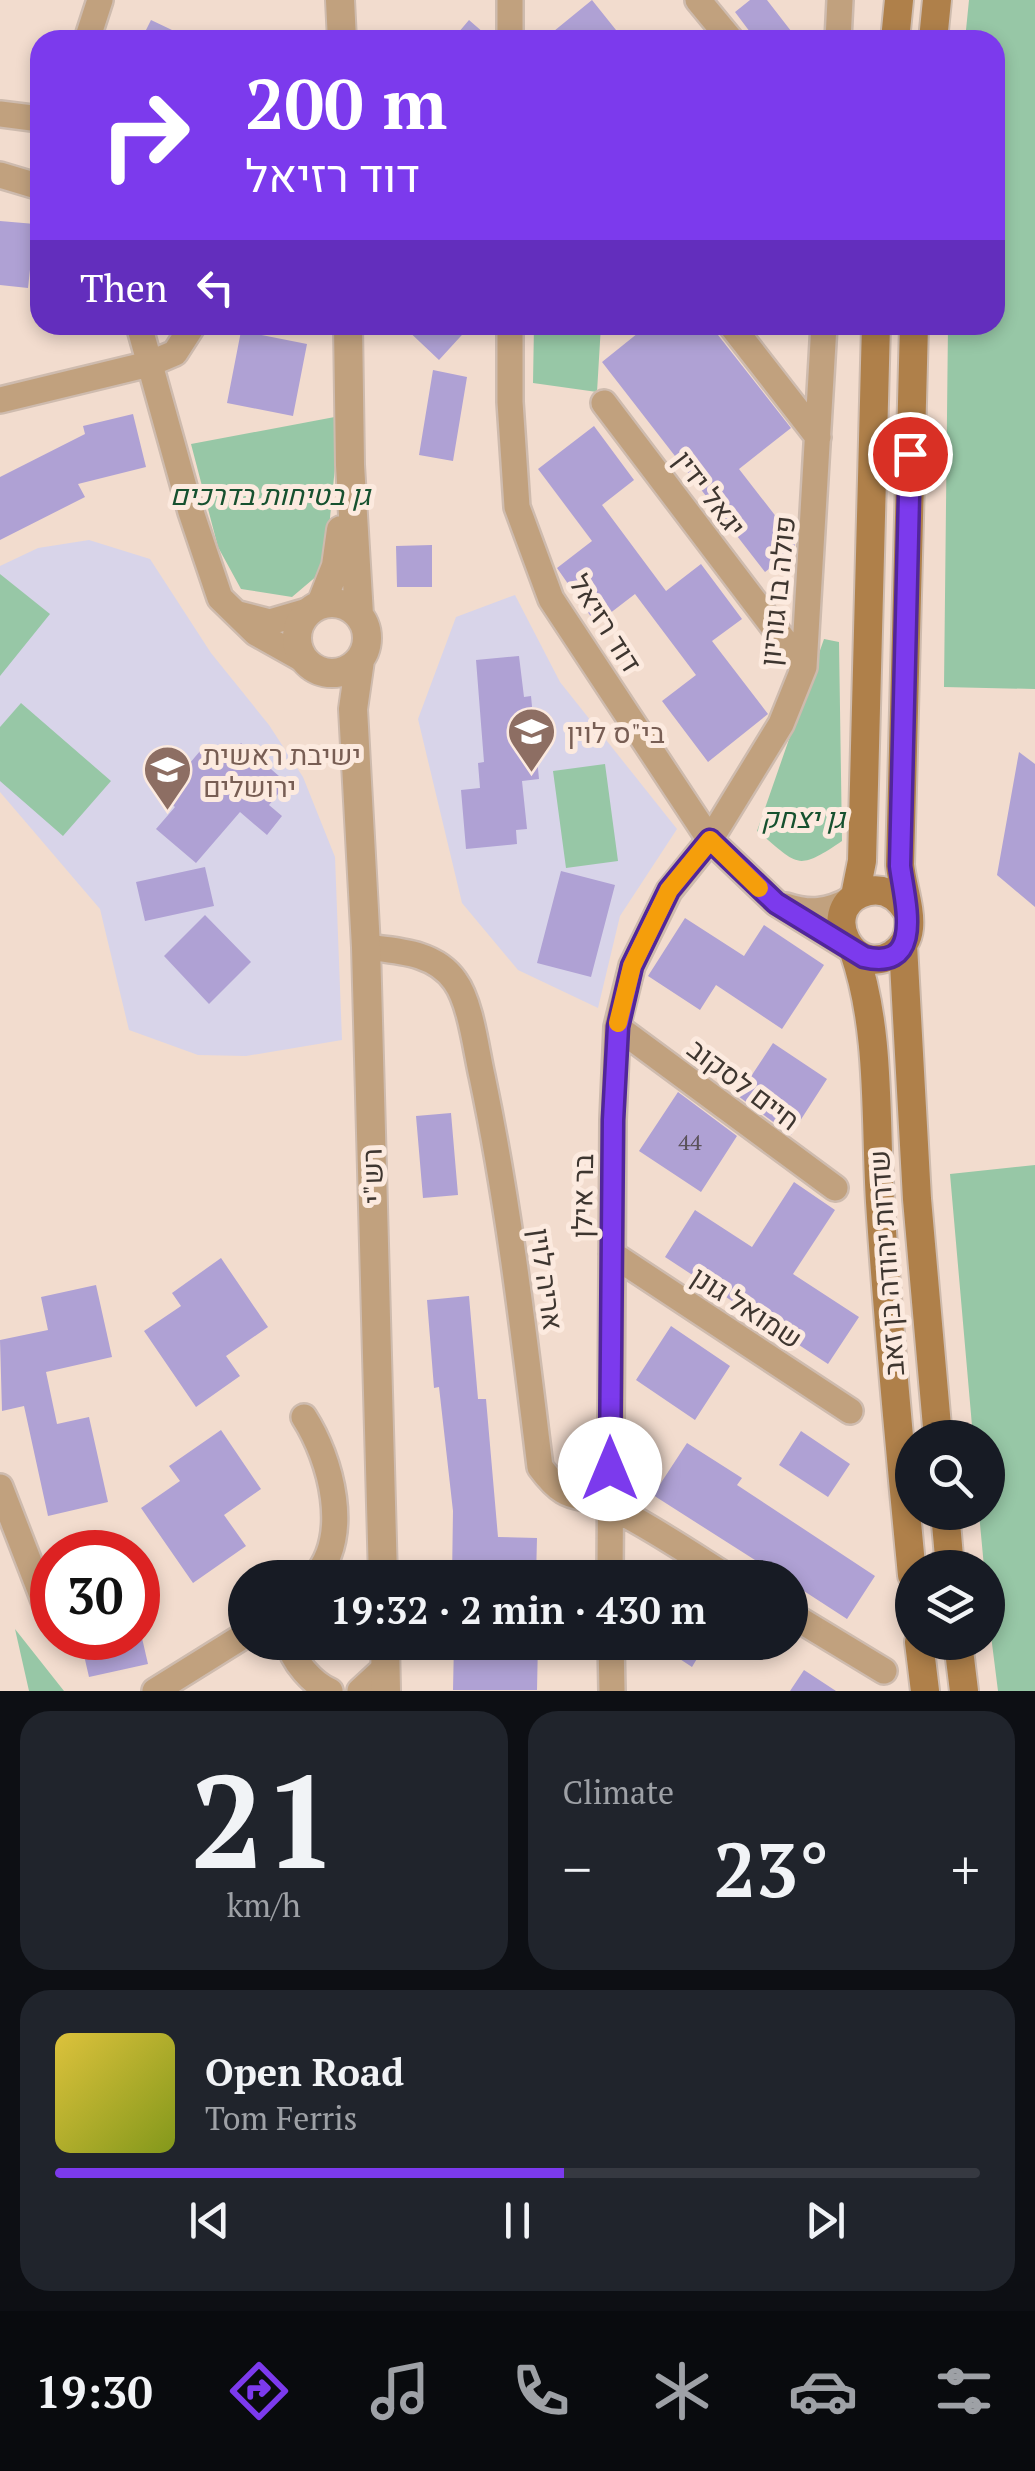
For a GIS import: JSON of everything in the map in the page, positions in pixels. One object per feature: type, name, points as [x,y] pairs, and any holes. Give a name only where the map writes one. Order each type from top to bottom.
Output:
[{"type":"main road","points":[[896,30],[898,0]]},
{"type":"main road","points":[[934,30],[937,0]]},
{"type":"main road","points":[[853,898],[862,860],[876,335]]},
{"type":"main road","points":[[907,911],[902,902],[884,891],[864,892],[844,909],[841,929],[852,950],[874,960],[903,946],[910,928],[900,866],[914,335]]},
{"type":"main road","name":"שדרות יהודה בן זאב","points":[[903,946],[936,1420]]},
{"type":"main road","name":"שדרות יהודה בן זאב","points":[[852,950],[861,974],[875,1076],[880,1201],[910,1550]]},
{"type":"main road","points":[[922,1660],[925,1691]]},
{"type":"main road","points":[[960,1660],[964,1691]]},
{"type":"street","points":[[91,30],[100,0]]},
{"type":"street","points":[[340,0],[342,30]]},
{"type":"street","points":[[510,0],[510,30]]},
{"type":"street","points":[[698,0],[724,30]]},
{"type":"street","points":[[838,30],[840,0]]},
{"type":"street","points":[[0,114],[30,118]]},
{"type":"street","points":[[0,175],[30,184]]},
{"type":"street","points":[[142,335],[190,512],[220,598],[256,633],[312,666],[341,672],[360,660],[367,643],[359,615],[350,464],[348,335]]},
{"type":"street","points":[[0,400],[149,364],[175,353],[187,335]]},
{"type":"street","name":"דוד רזיאל","points":[[510,335],[517,507],[551,598],[710,840],[776,903],[852,950]]},
{"type":"street","points":[[739,335],[818,437]]},
{"type":"street","name":"פולה בו גוריון","points":[[710,840],[781,724],[804,667],[823,335]]},
{"type":"street","name":"יגאל ידין","points":[[604,403],[804,667]]},
{"type":"street","points":[[312,666],[297,640],[298,629],[316,607],[336,566],[350,464]]},
{"type":"street","points":[[220,598],[248,618],[270,622],[316,607],[342,604],[359,615]]},
{"type":"street","name":"רש\"י","points":[[360,660],[354,709],[366,947],[383,1560]]},
{"type":"street","name":"רש\"י","points":[[312,666],[334,702],[356,775]]},
{"type":"street","name":"בר אילן","points":[[610,1560],[618,1027],[632,966],[669,890],[710,840]]},
{"type":"street","points":[[776,903],[814,912],[826,911],[853,898]]},
{"type":"street","name":"אריה לוין","points":[[366,947],[406,952],[433,961],[456,982],[472,1028],[504,1191],[540,1467],[556,1488],[576,1498],[609,1505],[699,1560]]},
{"type":"street","name":"חיים לסקוב","points":[[618,1027],[835,1188]]},
{"type":"street","name":"שמואל גונן","points":[[612,1254],[850,1410]]},
{"type":"street","points":[[304,1416],[329,1469],[333,1523],[326,1560]]},
{"type":"street","points":[[0,1488],[30,1567]]},
{"type":"street","points":[[808,1625],[884,1671]]},
{"type":"street","points":[[155,1691],[228,1645]]},
{"type":"street","points":[[296,1660],[321,1688],[330,1691]]},
{"type":"street","points":[[611,1660],[612,1691]]},
{"type":"street","points":[[360,1691],[386,1667]]},
{"type":"shaded area","name":"ישיבת ראשית ירושלים","points":[[89,540],[150,559],[211,653],[269,725],[303,777],[335,857],[342,1040],[246,1056],[198,1055],[129,1030],[100,909],[0,792],[0,566],[38,548]]},
{"type":"shaded area","name":"בי\"ס לוין","points":[[515,595],[560,682],[677,829],[620,916],[598,1008],[518,970],[462,903],[418,719],[456,617]]},
{"type":"green space","points":[[969,0],[1035,0],[1035,689],[944,687],[948,335],[1005,335],[1005,30],[966,30]]},
{"type":"green space","points":[[534,335],[600,335],[597,392],[533,383]]},
{"type":"green space","name":"גן בטיחות בדרכים","points":[[340,416],[325,569],[292,597],[241,589],[218,547],[191,444]]},
{"type":"green space","points":[[0,574],[50,614],[0,676]]},
{"type":"green space","name":"גן יצחק","points":[[824,639],[839,642],[842,841],[805,861],[790,857],[757,831]]},
{"type":"green space","points":[[21,703],[111,781],[63,836],[0,781],[0,727]]},
{"type":"green space","points":[[605,764],[618,861],[566,868],[553,771]]},
{"type":"green space","points":[[1035,1165],[1035,1691],[998,1691],[994,1660],[1005,1660],[1005,1550],[982,1550],[981,1530],[1005,1530],[1005,1420],[972,1420],[950,1174]]},
{"type":"green space","points":[[15,1629],[30,1648],[30,1660],[40,1660],[64,1691],[29,1691]]},
{"type":"building","points":[[592,0],[616,30],[555,30]]},
{"type":"building","points":[[750,0],[767,0],[790,30],[748,30],[735,12]]},
{"type":"building","points":[[151,20],[172,30],[146,30]]},
{"type":"building","points":[[469,20],[480,30],[460,30]]},
{"type":"building","points":[[0,221],[30,224],[28,288],[0,285]]},
{"type":"building","points":[[240,335],[307,344],[293,416],[227,403]]},
{"type":"building","points":[[413,335],[462,335],[439,360]]},
{"type":"building","points":[[636,335],[718,335],[791,428],[739,469],[795,541],[795,549],[765,572],[602,362]]},
{"type":"building","points":[[433,370],[467,377],[453,461],[419,455]]},
{"type":"building","points":[[133,414],[146,467],[78,484],[85,497],[0,540],[0,477],[85,434],[83,426]]},
{"type":"building","points":[[594,426],[634,480],[602,505],[666,591],[701,564],[742,619],[712,641],[768,714],[708,762],[662,701],[696,675],[635,594],[596,624],[557,568],[592,541],[538,469]]},
{"type":"building","points":[[432,545],[432,587],[397,587],[396,546]]},
{"type":"building","points":[[519,656],[524,697],[531,696],[539,779],[522,781],[527,829],[516,830],[517,844],[466,849],[461,790],[480,788],[478,763],[484,762],[476,660]]},
{"type":"building","points":[[241,743],[287,783],[269,805],[282,816],[267,835],[240,812],[196,863],[156,829],[175,807],[162,796],[206,744],[226,761]]},
{"type":"building","points":[[1019,752],[1035,764],[1035,907],[997,875]]},
{"type":"building","points":[[205,867],[214,906],[145,921],[136,882]]},
{"type":"building","points":[[561,871],[615,885],[591,977],[537,963]]},
{"type":"building","points":[[205,915],[251,962],[209,1004],[164,956]]},
{"type":"building","points":[[685,918],[744,956],[764,925],[824,965],[782,1029],[716,985],[700,1010],[648,976]]},
{"type":"building","points":[[773,1043],[827,1079],[791,1135],[738,1096]]},
{"type":"building","points":[[678,1092],[737,1136],[701,1192],[639,1151]]},
{"type":"building","points":[[451,1113],[458,1195],[423,1198],[416,1116]]},
{"type":"building","points":[[794,1182],[835,1210],[793,1274],[859,1317],[828,1364],[665,1257],[695,1210],[752,1247]]},
{"type":"building","points":[[221,1258],[268,1327],[226,1356],[240,1376],[196,1407],[144,1331],[181,1306],[172,1293]]},
{"type":"building","points":[[96,1285],[112,1357],[46,1372],[57,1424],[89,1417],[108,1502],[48,1516],[24,1406],[2,1411],[0,1340],[48,1330],[41,1297]]},
{"type":"building","points":[[469,1296],[478,1399],[486,1399],[498,1537],[537,1538],[536,1560],[452,1560],[453,1511],[439,1387],[434,1388],[427,1300]]},
{"type":"building","points":[[671,1326],[730,1366],[695,1420],[636,1380]]},
{"type":"building","points":[[221,1430],[261,1489],[224,1515],[246,1546],[193,1583],[160,1530],[141,1508],[180,1481],[169,1466]]},
{"type":"building","points":[[801,1431],[850,1464],[828,1497],[779,1465]]},
{"type":"building","points":[[687,1443],[742,1478],[737,1485],[875,1576],[847,1619],[808,1594],[808,1560],[755,1560],[653,1495]]},
{"type":"building","points":[[85,1660],[147,1660],[148,1664],[89,1677]]},
{"type":"building","points":[[454,1660],[538,1660],[537,1690],[453,1690]]},
{"type":"building","points":[[804,1670],[836,1691],[790,1691]]},
{"type":"slow traffic","points":[[618,1023],[632,966],[669,890],[710,840],[759,888]]},
{"type":"place","name":"בי\"ס לוין","points":[[532,774]]},
{"type":"place","name":"ישיבת ראשית ירושלים","points":[[168,812]]},
{"type":"route","points":[[610,1469],[613,1120],[618,1027],[632,966],[669,890],[710,840],[776,903],[864,957],[885,958],[903,946],[908,936],[900,866],[910,454]]}]
